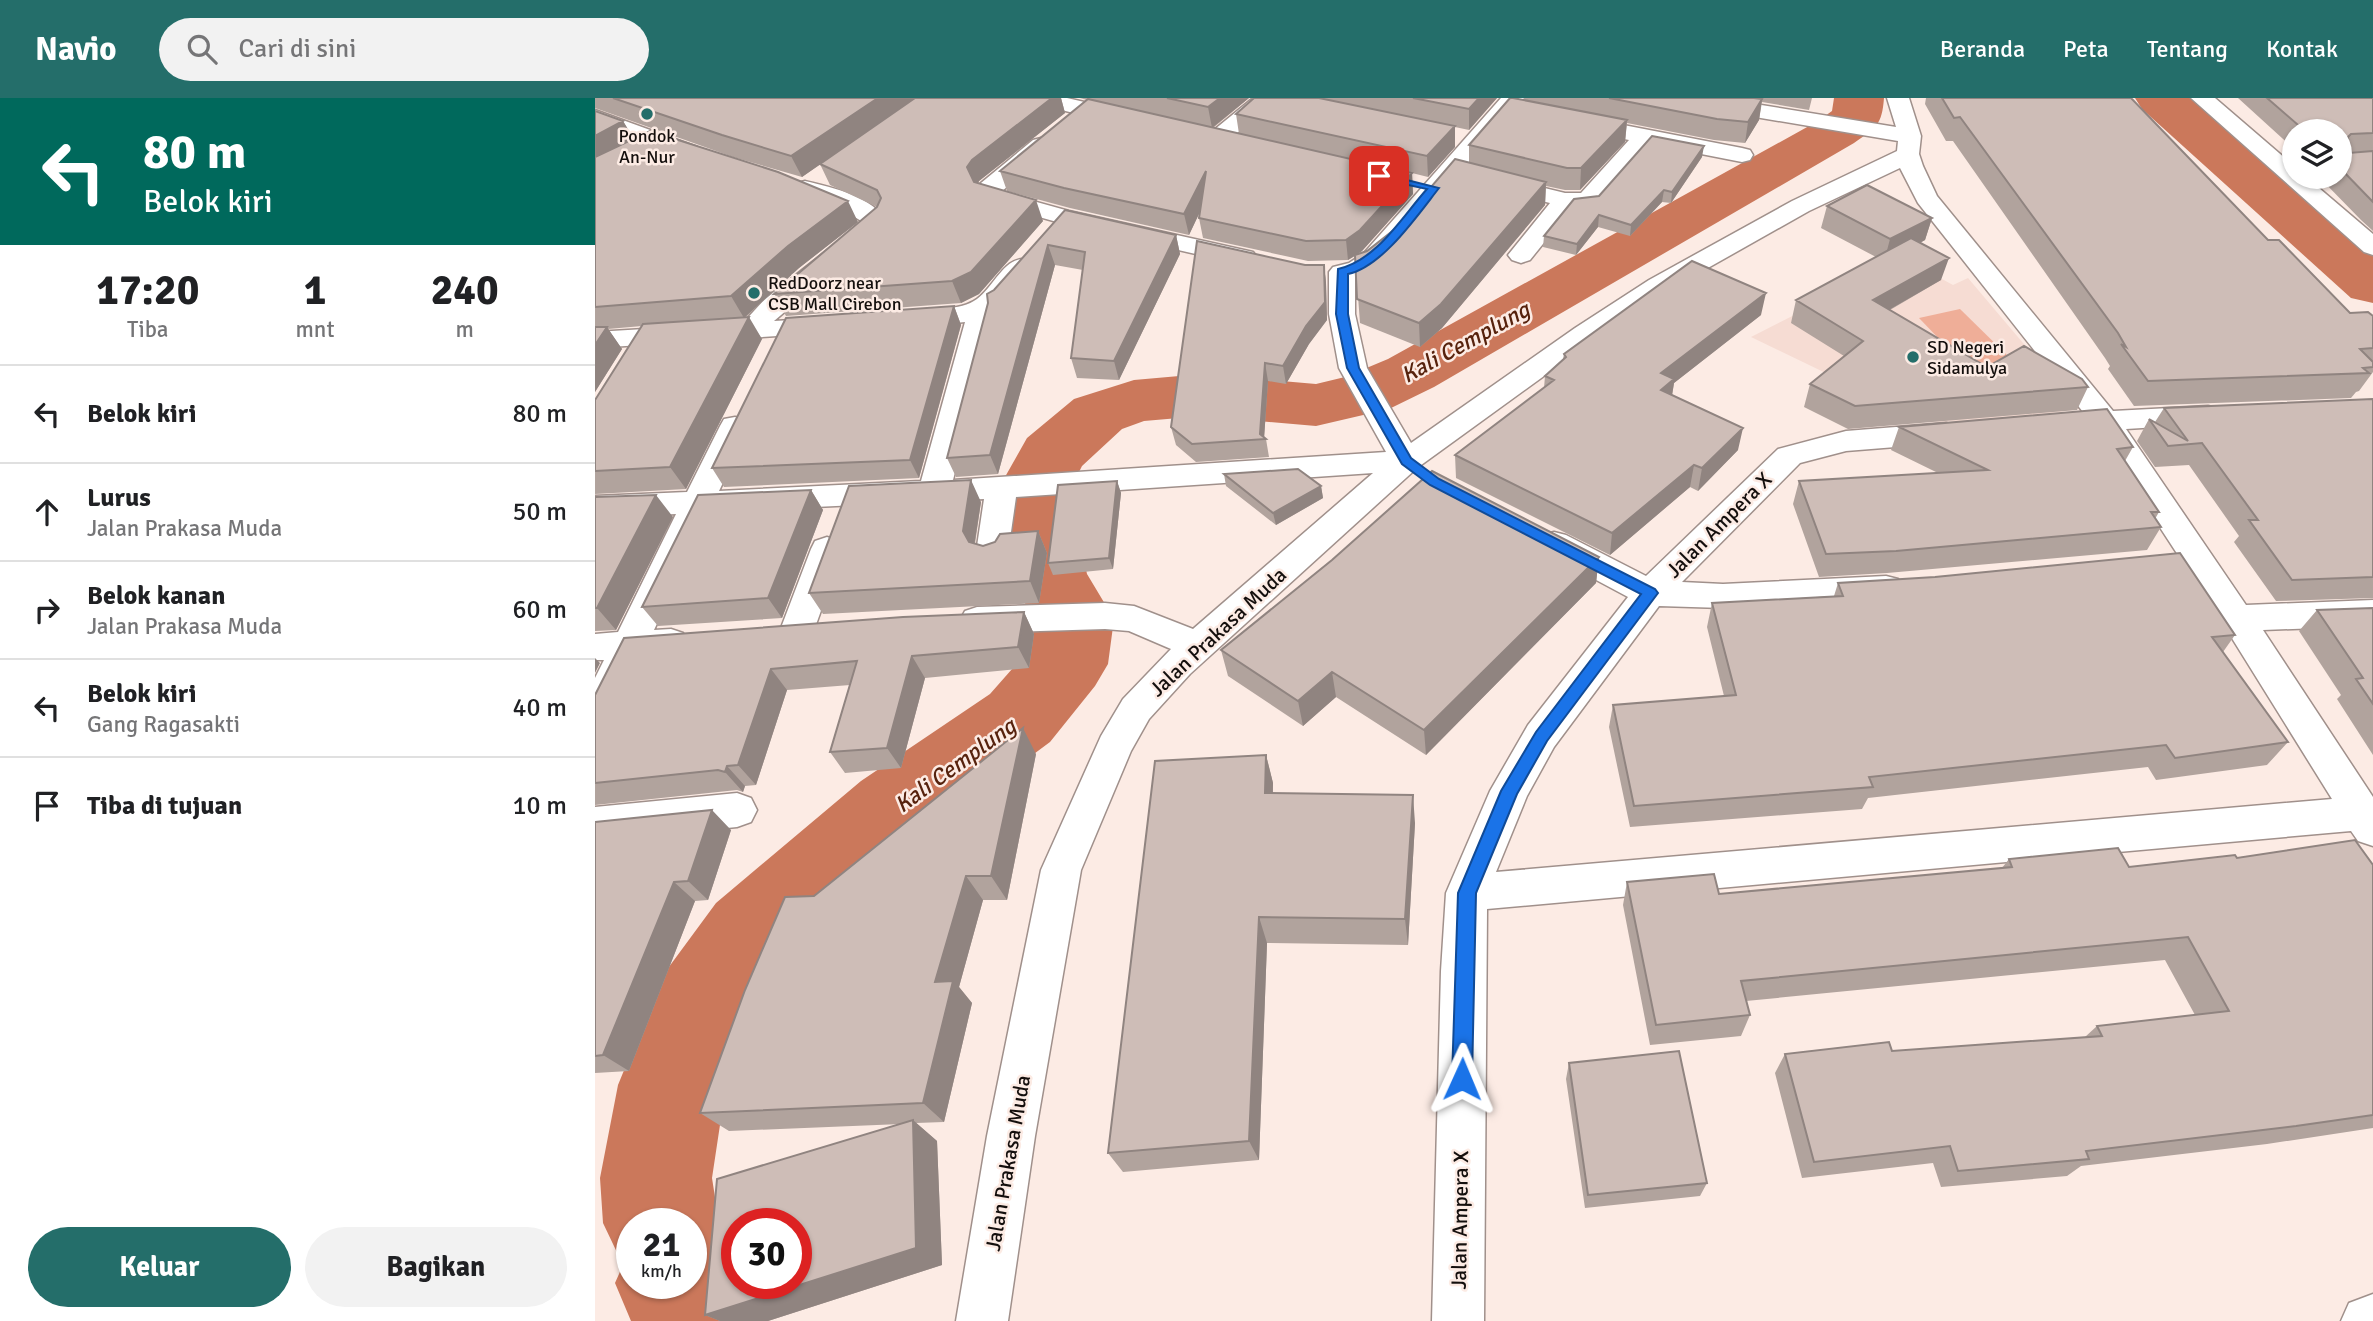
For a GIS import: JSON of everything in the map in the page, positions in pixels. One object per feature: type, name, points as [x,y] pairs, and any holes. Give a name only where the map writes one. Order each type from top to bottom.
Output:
[{"type":"street","points":[[595,110],[618,98]]},
{"type":"street","points":[[1040,98],[1074,115],[1152,125]]},
{"type":"street","points":[[1217,139],[1266,98]]},
{"type":"street","points":[[1678,98],[1828,114],[1877,130],[1909,145]]},
{"type":"street","points":[[1467,893],[2367,821],[2237,618],[2183,561],[2104,419],[1926,198],[1910,166],[1909,145],[1898,98]]},
{"type":"street","points":[[2202,98],[2282,161]]},
{"type":"street","points":[[1420,471],[1382,420],[1353,368],[1332,272],[1357,269],[1373,258],[1441,179],[1465,139],[1515,106]]},
{"type":"street","points":[[1074,115],[989,188],[990,196],[1064,217],[1268,262]]},
{"type":"street","points":[[595,117],[711,160]]},
{"type":"street","points":[[1555,118],[1742,155]]},
{"type":"street","points":[[1191,133],[1244,145]]},
{"type":"street","points":[[1406,182],[1441,179],[1578,202],[1592,198],[1645,136]]},
{"type":"street","points":[[638,153],[659,142]]},
{"type":"street","name":"Jalan Prakasa Muda","points":[[982,1321],[1010,1136],[1061,870],[1114,747],[1136,709],[1177,664],[1198,646],[1420,471],[1461,424],[1609,316],[1695,263],[1850,181],[1893,164],[1909,145]]},
{"type":"street","points":[[752,330],[792,290],[877,223],[870,215],[837,198],[794,185],[828,173]]},
{"type":"street","points":[[1850,181],[1884,186],[1926,198]]},
{"type":"street","points":[[2312,189],[2373,247]]},
{"type":"street","points":[[1521,256],[1565,200]]},
{"type":"street","points":[[887,321],[977,311],[990,302],[1064,217]]},
{"type":"street","points":[[934,492],[979,322],[977,311]]},
{"type":"street","points":[[595,340],[752,330],[777,341],[848,324]]},
{"type":"street","points":[[628,368],[648,335]]},
{"type":"street","points":[[595,715],[612,646],[697,503],[746,404]]},
{"type":"street","points":[[2035,426],[2104,419],[2239,414]]},
{"type":"street","name":"Jalan Ampera X","points":[[1458,1321],[1463,971],[1467,893],[1509,791],[1541,736],[1650,593],[1789,456],[1804,449],[1843,442],[1980,430]]},
{"type":"street","points":[[595,507],[1056,484],[1420,471]]},
{"type":"street","points":[[992,553],[1007,488]]},
{"type":"street","points":[[836,629],[783,634],[847,496]]},
{"type":"street","points":[[1530,531],[1650,593],[1723,596],[1914,585]]},
{"type":"street","points":[[2237,618],[2373,613]]},
{"type":"street","points":[[942,622],[1081,615],[1134,620],[1198,646]]},
{"type":"street","points":[[612,646],[706,639]]},
{"type":"street","points":[[595,824],[737,810]]},
{"type":"street","points":[[2367,1321],[2373,1320]]},
{"type":"shaded area","name":"SD Negeri Sidamulya","points":[[1905,259],[1953,285],[1968,278],[2079,409],[1999,421],[1911,422],[1834,377],[1751,337]]},
{"type":"shaded area","points":[[1960,309],[2012,360],[1969,370],[1919,318]]},
{"type":"building","points":[[613,98],[878,98],[791,156]]},
{"type":"building","points":[[915,98],[1052,98],[972,160],[967,167],[974,182],[1036,200],[971,272],[952,281],[774,294],[877,207],[881,198],[877,190],[820,164]]},
{"type":"building","points":[[1167,98],[1220,98],[1208,107]]},
{"type":"building","points":[[1254,98],[1319,98],[1455,126],[1427,156],[1236,114]]},
{"type":"building","points":[[1413,98],[1479,98],[1469,109]]},
{"type":"building","points":[[1510,98],[1627,120],[1581,168],[1567,168],[1469,145]]},
{"type":"building","points":[[1609,98],[1762,99],[1748,122],[1717,119]]},
{"type":"building","points":[[1942,98],[2131,98],[2268,240],[2279,240],[2350,313],[2368,312],[2373,316],[2373,348],[2360,349],[2373,362],[2373,367],[2363,368],[2369,373],[2148,381],[2121,344],[2126,347],[2118,333],[1960,117],[1954,118]]},
{"type":"building","points":[[2267,98],[2373,98],[2373,133],[2352,134],[2352,119],[2291,119]]},
{"type":"building","points":[[1088,99],[1412,173],[1360,230],[1346,240],[1306,241],[1199,218],[1206,171],[1184,214],[1000,171]]},
{"type":"building","points":[[595,111],[623,121],[595,136]]},
{"type":"building","points":[[650,131],[778,172],[848,201],[788,246],[731,296],[595,307],[595,157]]},
{"type":"building","points":[[1652,136],[1704,146],[1672,192],[1664,190],[1631,225],[1599,215],[1577,244],[1544,236],[1574,199],[1599,196]]},
{"type":"building","points":[[2373,151],[2373,202],[2352,180],[2352,153]]},
{"type":"building","points":[[1455,159],[1546,182],[1441,304],[1419,323],[1357,299],[1355,255],[1367,251],[1395,229]]},
{"type":"building","points":[[1867,185],[1932,218],[1890,239],[1827,206]]},
{"type":"building","points":[[1065,210],[1176,235],[1114,361],[1071,358],[1085,252],[1048,245],[990,455],[947,458],[988,303],[987,294],[994,290]]},
{"type":"building","points":[[1911,238],[1949,258],[1873,300],[1987,367],[2024,346],[2082,379],[2088,387],[1855,406],[1810,384],[1863,341],[1796,300]]},
{"type":"building","points":[[1197,241],[1305,265],[1324,265],[1325,302],[1306,326],[1283,366],[1265,363],[1260,434],[1266,439],[1192,444],[1171,427]]},
{"type":"building","points":[[1692,261],[1766,293],[1661,373],[1674,379],[1661,390],[1743,428],[1702,468],[1694,465],[1612,533],[1455,455],[1554,380],[1545,376],[1566,357],[1564,354]]},
{"type":"building","points":[[954,306],[910,460],[712,468],[786,318]]},
{"type":"building","points":[[749,317],[670,467],[595,471],[595,400],[643,324]]},
{"type":"building","points":[[595,327],[607,327],[595,345]]},
{"type":"building","points":[[2373,399],[2373,577],[2292,580],[2249,520],[2258,520],[2202,443],[2168,446],[2149,419],[2188,441],[2164,408]]},
{"type":"building","points":[[2107,409],[2133,447],[2117,449],[2159,512],[2151,512],[2161,527],[1896,551],[1826,554],[1799,481],[1988,470],[1899,427]]},
{"type":"building","points":[[1298,469],[1321,486],[1273,513],[1224,474]]},
{"type":"building","points":[[1432,471],[1599,557],[1424,730],[1332,672],[1298,701],[1221,650],[1332,560]]},
{"type":"building","points":[[971,480],[963,531],[969,542],[983,546],[995,542],[1000,534],[1038,531],[1030,581],[809,593],[849,486]]},
{"type":"building","points":[[1117,481],[1109,558],[1048,563],[1058,485]]},
{"type":"building","points":[[811,490],[768,598],[642,607],[698,495]]},
{"type":"building","points":[[656,495],[597,608],[595,608],[595,497]]},
{"type":"building","points":[[2180,553],[2235,635],[2212,637],[2288,742],[2175,758],[2166,745],[1869,777],[1873,787],[1634,806],[1613,705],[1736,695],[1712,603],[1843,596],[1838,583],[1935,577]]},
{"type":"building","points":[[2373,608],[2373,704],[2356,679],[2363,678],[2317,610]]},
{"type":"building","points":[[1024,612],[1018,647],[912,656],[887,748],[830,752],[857,661],[771,669],[738,765],[727,766],[725,772],[718,770],[595,783],[595,695],[624,638],[903,617]]},
{"type":"building","points":[[1023,728],[991,876],[966,876],[935,982],[953,981],[923,1103],[700,1113],[745,990],[785,897],[814,896]]},
{"type":"building","points":[[1266,755],[1265,793],[1413,795],[1405,919],[1259,917],[1249,1141],[1108,1153],[1155,761]]},
{"type":"building","points":[[712,810],[688,881],[674,882],[603,1055],[595,1056],[595,822]]},
{"type":"building","points":[[2355,840],[2373,865],[2373,1115],[2086,1151],[2089,1159],[1958,1171],[1950,1146],[1814,1162],[1785,1054],[1889,1042],[1892,1051],[2102,1036],[2097,1026],[2229,1011],[2188,937],[1741,981],[1750,1015],[1656,1025],[1627,882],[1714,874],[1719,894],[2012,867],[2009,859],[2118,848],[2129,867],[2235,855],[2237,858]]},
{"type":"building","points":[[1679,1051],[1707,1183],[1588,1195],[1569,1063]]},
{"type":"building","points":[[913,1120],[916,1248],[812,1281],[812,1208],[721,1208],[721,1299],[755,1299],[705,1315],[717,1179]]},
{"type":"waterway","name":"Kali Cemplung","points":[[659,1208],[656,1178],[672,1085],[699,1010],[751,935],[893,808],[1020,718],[1066,664],[1074,619],[1049,577],[1038,525],[1037,484],[1052,454],[1098,414],[1134,401],[1202,395],[1316,405],[1365,394],[1411,373],[1836,132],[1857,118],[1859,98]]},
{"type":"waterway","points":[[2160,98],[2373,285]]},
{"type":"waterway","name":"Kali Cemplung","points":[[688,1299],[705,1321]]},
{"type":"place","name":"Pondok An-Nur","points":[[647,114]]},
{"type":"place","name":"RedDoorz near CSB Mall Cirebon","points":[[754,293]]},
{"type":"place","name":"SD Negeri Sidamulya","points":[[1913,357]]},
{"type":"route","points":[[1379,176],[1433,188],[1373,258],[1357,269],[1342,272],[1342,314],[1353,368],[1406,461],[1434,482],[1650,593],[1541,736],[1509,791],[1467,893],[1462,1079]]}]
